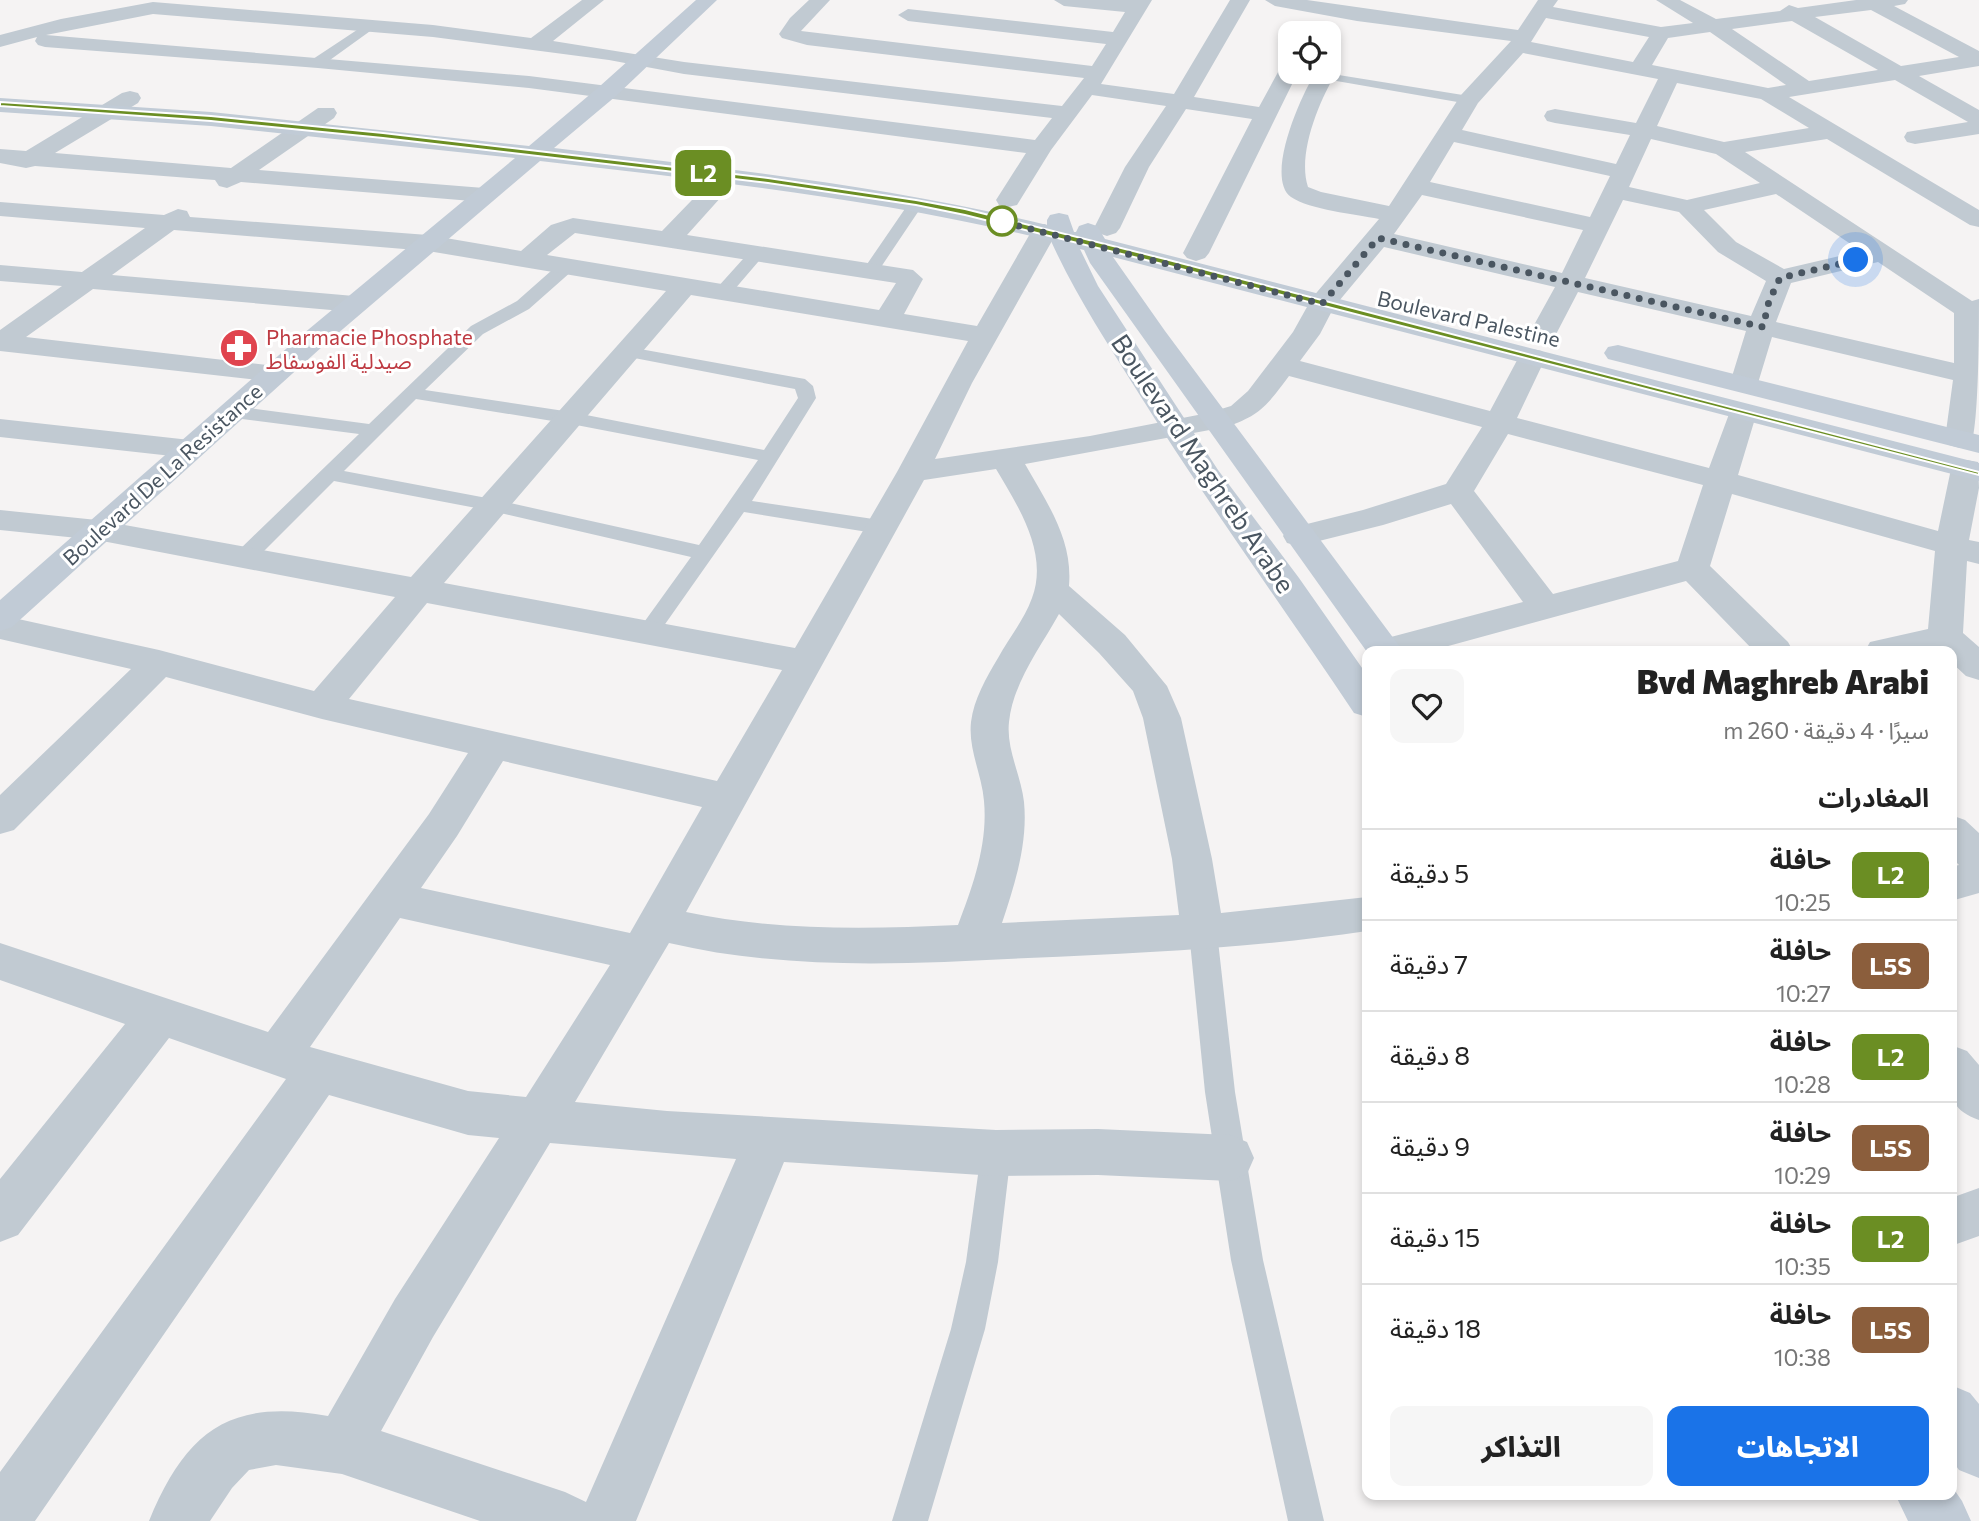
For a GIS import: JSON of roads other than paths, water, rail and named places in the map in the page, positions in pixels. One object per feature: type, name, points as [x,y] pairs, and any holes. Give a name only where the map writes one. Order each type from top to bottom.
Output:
[{"type":"street","name":"Boulevard De La Resistance","points":[[0,619],[354,304],[608,92],[707,0]]},
{"type":"street","points":[[820,0],[797,22],[789,34],[1092,81],[1180,102],[1268,115]]},
{"type":"street","points":[[1008,200],[1041,148],[1092,81],[1140,4],[1064,0]]},
{"type":"street","points":[[342,1446],[414,1318],[650,938],[913,472],[985,336],[1075,230],[1137,167],[1180,102],[1240,0]]},
{"type":"street","points":[[1275,0],[1314,16],[1401,10],[1520,42],[1670,76],[1768,94],[1979,60]]},
{"type":"street","points":[[1666,0],[1714,26],[1804,87]]},
{"type":"street","points":[[1768,0],[1979,119]]},
{"type":"street","points":[[913,472],[1007,460],[1215,421],[1241,412],[1251,405],[1306,334],[1329,296],[1378,238],[1416,186],[1469,100],[1520,42],[1544,6],[1661,33],[1898,0]]},
{"type":"street","points":[[559,1],[592,2]]},
{"type":"street","points":[[536,44],[592,2]]},
{"type":"street","points":[[1870,2],[1979,60]]},
{"type":"street","points":[[4,40],[35,36],[156,4],[536,44],[724,74],[1068,113]]},
{"type":"street","points":[[369,26],[396,6]]},
{"type":"street","points":[[844,87],[914,7],[1119,39]]},
{"type":"street","points":[[1344,35],[1357,15]]},
{"type":"street","points":[[1639,69],[1661,33]]},
{"type":"street","points":[[35,36],[608,92],[1041,148]]},
{"type":"street","points":[[1299,536],[1372,518],[1458,491],[1499,423],[1572,281],[1670,76]]},
{"type":"street","points":[[1196,253],[1282,84]]},
{"type":"street","points":[[1318,84],[1303,120],[1292,174],[1298,191],[1314,198],[1394,215]]},
{"type":"street","name":"Boulevard Palestine","points":[[0,91],[326,113],[553,136],[1008,200],[1075,230],[1971,456]]},
{"type":"street","points":[[1768,94],[1979,220]]},
{"type":"street","points":[[0,176],[130,98]]},
{"type":"street","name":"Boulevard Palestine","points":[[0,104],[304,128],[728,176],[916,203],[1196,253],[1329,296]]},
{"type":"street","points":[[0,343],[233,176],[326,113]]},
{"type":"street","points":[[1555,116],[1698,141],[1724,149],[1881,254],[1974,308],[1966,549],[1945,637]]},
{"type":"street","points":[[1915,137],[1979,127]]},
{"type":"street","points":[[1724,149],[1828,132]]},
{"type":"street","points":[[1448,134],[1618,182],[1687,207],[1727,247],[1780,278],[1881,254]]},
{"type":"street","points":[[0,156],[484,195]]},
{"type":"street","points":[[670,238],[728,176]]},
{"type":"street","points":[[1416,186],[1598,226]]},
{"type":"street","points":[[1687,207],[1778,186]]},
{"type":"street","points":[[1940,197],[1979,190]]},
{"type":"street","points":[[0,209],[428,243],[985,336]]},
{"type":"street","points":[[526,260],[565,226],[586,226],[871,270],[910,279],[887,319]]},
{"type":"street","name":"Boulevard Maghreb Arabe","points":[[1075,230],[1381,646]]},
{"type":"street","name":"Boulevard Maghreb Arabe","points":[[1075,230],[1085,286],[1205,474],[1354,659],[1362,687]]},
{"type":"street","points":[[1378,238],[1973,376]]},
{"type":"street","points":[[0,272],[354,304]]},
{"type":"street","points":[[1693,568],[1769,301],[1780,278]]},
{"type":"street","points":[[322,706],[418,590],[684,287]]},
{"type":"street","points":[[0,343],[275,373]]},
{"type":"street","points":[[1282,365],[1719,480],[1966,549]]},
{"type":"street","points":[[0,428],[190,449]]},
{"type":"street","points":[[974,942],[992,891],[1002,845],[1004,804],[989,726],[994,703],[1052,589],[1052,561],[1048,536],[1007,460]]},
{"type":"street","points":[[1458,491],[1545,608]]},
{"type":"street","points":[[0,520],[97,530],[804,662]]},
{"type":"street","points":[[1404,646],[1693,568]]},
{"type":"street","points":[[1693,568],[1770,646]]},
{"type":"street","points":[[1052,589],[1112,644],[1149,686],[1165,731],[1192,859],[1203,932]]},
{"type":"street","points":[[0,627],[159,663],[322,706],[727,798]]},
{"type":"street","points":[[1905,646],[1945,637]]},
{"type":"street","points":[[1945,637],[1955,646]]},
{"type":"street","points":[[1957,648],[1979,667]]},
{"type":"street","points":[[0,819],[159,663]]},
{"type":"street","points":[[0,1521],[298,1064],[391,899],[443,825],[494,744]]},
{"type":"street","points":[[1957,837],[1979,859]]},
{"type":"street","points":[[1957,882],[1979,876]]},
{"type":"street","points":[[391,899],[650,938],[727,938],[822,945],[974,942],[1203,932],[1303,924],[1362,915]]},
{"type":"street","points":[[0,961],[298,1064],[468,1113],[590,1128],[769,1140],[996,1153],[1098,1152],[1230,1158]]},
{"type":"street","points":[[0,1218],[160,1015]]},
{"type":"street","points":[[1957,1073],[1979,1100]]},
{"type":"street","points":[[607,1521],[769,1140]]},
{"type":"street","points":[[1957,1220],[1979,1212]]},
{"type":"street","points":[[1957,1420],[1979,1450]]},
{"type":"street","points":[[177,1521],[219,1460],[236,1445],[277,1438],[303,1439],[342,1446],[565,1521]]},
{"type":"street","points":[[1927,1500],[1942,1521]]},
{"type":"lane","points":[[318,62],[369,26]]},
{"type":"lane","points":[[1341,70],[1469,100]]},
{"type":"lane","points":[[871,270],[916,203]]},
{"type":"lane","points":[[722,293],[758,252]]},
{"type":"lane","points":[[245,557],[477,330],[523,305],[566,267]]},
{"type":"lane","points":[[629,352],[804,386],[807,398],[739,505],[648,632]]},
{"type":"lane","points":[[412,393],[570,418],[770,457]]},
{"type":"lane","points":[[234,412],[374,430]]},
{"type":"lane","points":[[329,474],[492,505],[705,553]]},
{"type":"lane","points":[[739,505],[880,527]]},
{"type":"lane","points":[[1203,932],[1230,1158],[1247,1260],[1306,1521]]},
{"type":"lane","points":[[910,1521],[968,1329],[982,1262],[996,1153]]},
{"type":"place","name":"Pharmacie Phosphate صيدلية الفوسفاط","points":[[239,348]]}]
